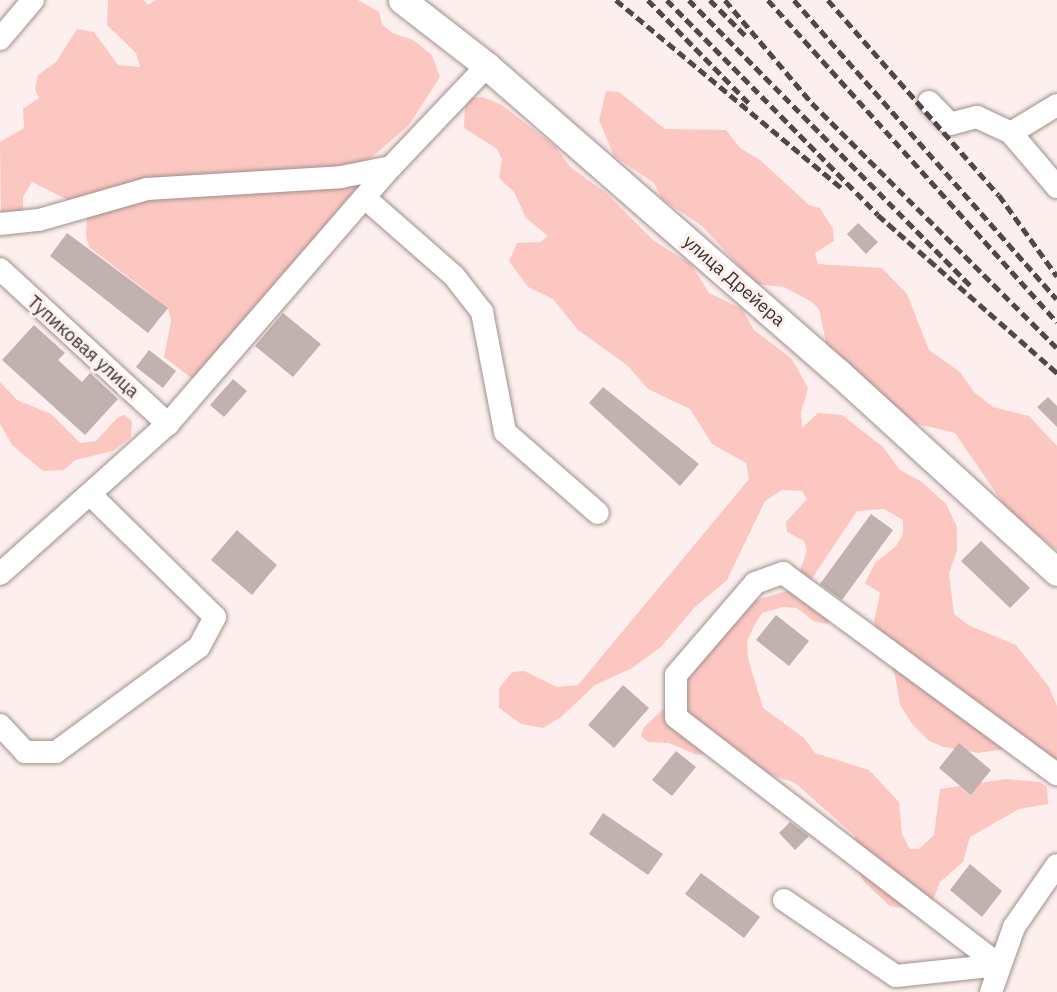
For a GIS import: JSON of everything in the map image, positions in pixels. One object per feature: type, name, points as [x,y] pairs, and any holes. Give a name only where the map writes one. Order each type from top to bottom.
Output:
[{"type":"main road","name":"улица Дрейера","points":[[402,0],[487,66],[839,373],[1057,572]]},
{"type":"street","points":[[0,39],[33,0]]},
{"type":"street","points":[[0,574],[168,424],[391,167],[487,66]]},
{"type":"street","points":[[928,102],[950,124],[977,117],[1011,133],[1057,187]]},
{"type":"street","points":[[1011,133],[1057,105]]},
{"type":"street","points":[[0,224],[39,220],[147,189],[341,177],[391,167]]},
{"type":"street","points":[[364,198],[454,276],[482,312],[505,432],[598,513]]},
{"type":"street","name":"Тупиковая улица","points":[[0,269],[168,424]]},
{"type":"street","points":[[0,725],[25,752],[56,753],[199,648],[215,617],[90,494]]},
{"type":"street","points":[[999,965],[676,717],[676,675],[755,583],[783,573],[1057,774]]},
{"type":"street","points":[[991,992],[1014,927],[1057,865]]},
{"type":"street","points":[[784,900],[896,976],[999,965]]},
{"type":"shaded area","points":[[108,0],[144,0],[148,5],[156,0],[358,0],[379,12],[382,24],[392,33],[413,40],[432,55],[440,77],[409,125],[371,158],[354,165],[70,201],[32,182],[23,197],[23,214],[1,213],[0,142],[24,128],[23,109],[39,98],[35,89],[38,75],[56,62],[77,29],[94,32],[118,65],[140,67],[136,53],[107,25]]},
{"type":"shaded area","points":[[606,91],[619,92],[665,129],[726,130],[740,148],[760,160],[809,205],[820,208],[833,229],[834,241],[815,253],[818,264],[882,268],[907,294],[929,350],[960,372],[974,392],[993,407],[1029,416],[1057,446],[1057,550],[1011,515],[955,433],[905,421],[827,347],[819,309],[812,302],[784,287],[756,284],[702,226],[662,199],[654,183],[614,156],[599,120]]},
{"type":"shaded area","points":[[483,97],[502,105],[556,147],[570,167],[605,192],[654,241],[691,264],[709,293],[742,309],[754,330],[792,359],[808,388],[801,412],[802,428],[818,413],[842,415],[883,447],[900,470],[922,482],[946,504],[957,527],[957,551],[949,573],[954,614],[968,625],[1016,645],[1049,687],[1057,706],[1057,760],[1005,749],[978,753],[944,747],[929,741],[913,725],[900,705],[895,676],[874,622],[880,593],[865,583],[875,563],[896,546],[903,534],[903,520],[884,509],[857,511],[811,580],[831,619],[827,624],[813,621],[797,608],[783,607],[762,613],[754,626],[747,641],[748,658],[763,708],[804,738],[815,753],[869,770],[899,802],[902,834],[910,849],[919,849],[934,835],[940,789],[1006,779],[1040,782],[1047,787],[1048,804],[1019,809],[970,837],[963,862],[940,882],[932,903],[919,910],[890,906],[865,883],[853,863],[855,836],[795,783],[707,753],[697,755],[669,743],[648,742],[641,736],[644,727],[674,699],[696,661],[749,602],[794,589],[807,550],[804,541],[787,532],[786,522],[807,499],[802,491],[782,490],[765,501],[727,580],[694,608],[661,647],[632,668],[595,685],[561,717],[543,728],[521,724],[499,708],[499,688],[512,672],[524,671],[557,687],[578,685],[749,479],[746,463],[712,444],[690,409],[648,389],[627,365],[578,330],[553,299],[528,287],[509,261],[517,243],[540,242],[548,236],[526,218],[514,192],[499,178],[502,159],[497,149],[464,128],[465,107],[472,98]]},
{"type":"shaded area","points":[[365,178],[194,380],[164,357],[171,321],[168,308],[89,247],[86,235],[87,215],[148,195]]},
{"type":"shaded area","points":[[0,382],[17,400],[51,414],[80,443],[96,441],[118,417],[125,415],[132,421],[131,437],[113,451],[75,460],[64,470],[43,471],[12,445],[0,424]]},
{"type":"building","points":[[858,223],[878,242],[866,254],[847,234]]},
{"type":"building","points":[[67,233],[168,308],[148,333],[50,256]]},
{"type":"building","points":[[283,313],[321,344],[293,377],[255,346]]},
{"type":"building","points":[[34,325],[65,353],[58,360],[82,382],[90,373],[118,399],[85,435],[2,360]]},
{"type":"building","points":[[149,350],[176,371],[163,388],[136,367]]},
{"type":"building","points":[[233,379],[247,391],[224,417],[210,405]]},
{"type":"building","points":[[603,387],[699,464],[680,486],[589,403]]},
{"type":"building","points":[[1048,397],[1057,406],[1057,427],[1037,407]]},
{"type":"building","points":[[871,514],[893,530],[842,600],[820,584]]},
{"type":"building","points":[[237,530],[277,565],[252,595],[211,560]]},
{"type":"building","points":[[981,541],[1030,588],[1010,608],[961,561]]},
{"type":"building","points":[[776,615],[809,641],[789,666],[756,640]]},
{"type":"building","points":[[623,685],[649,708],[614,748],[588,725]]},
{"type":"building","points":[[959,743],[991,770],[971,795],[939,768]]},
{"type":"building","points":[[676,751],[696,767],[672,796],[652,780]]},
{"type":"building","points":[[603,813],[663,854],[648,875],[589,834]]},
{"type":"building","points":[[790,822],[809,836],[795,850],[779,833]]},
{"type":"building","points":[[970,864],[1002,891],[982,917],[950,890]]},
{"type":"building","points":[[701,873],[760,917],[744,938],[685,894]]},
{"type":"railway","points":[[616,0],[842,188]]},
{"type":"railway","points":[[648,0],[750,104]]},
{"type":"railway","points":[[667,0],[878,215],[1057,373]]},
{"type":"railway","points":[[689,0],[971,286]]},
{"type":"railway","points":[[710,0],[746,36]]},
{"type":"railway","points":[[725,0],[812,103],[1057,348]]},
{"type":"railway","points":[[768,0],[1057,322]]},
{"type":"railway","points":[[794,0],[1057,299]]},
{"type":"railway","points":[[828,0],[999,195],[1057,276]]}]
